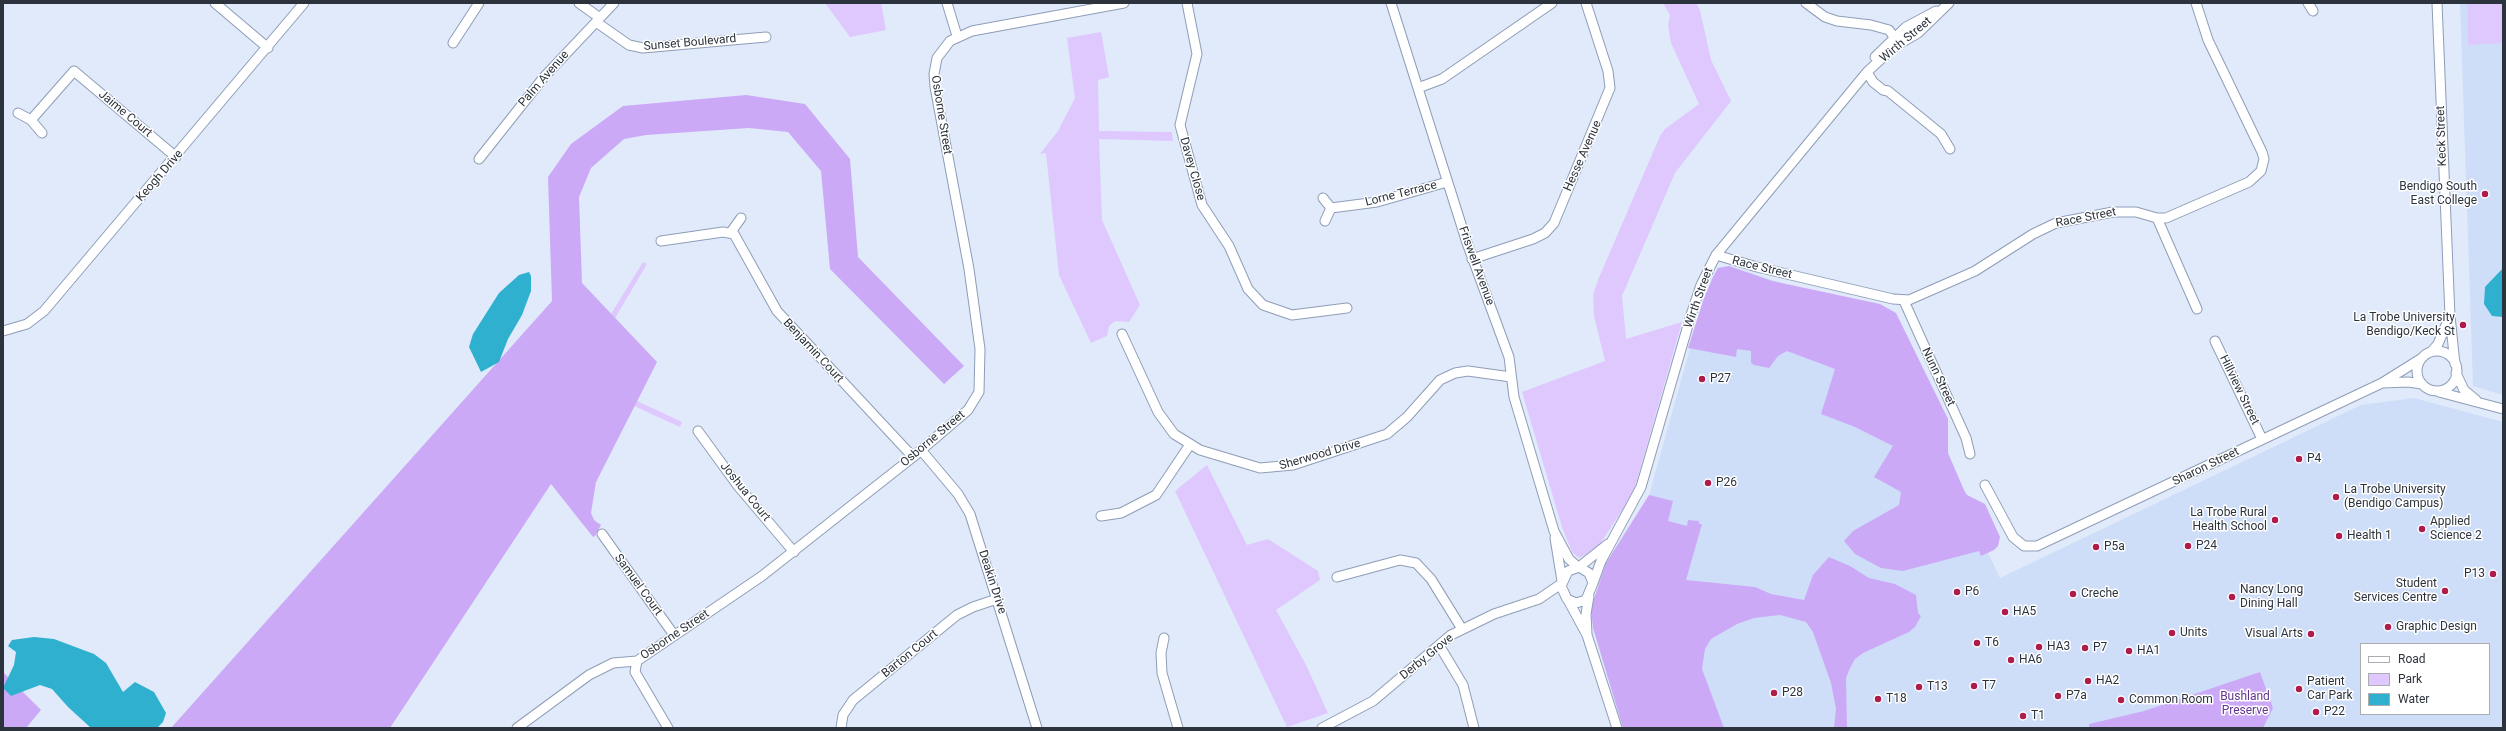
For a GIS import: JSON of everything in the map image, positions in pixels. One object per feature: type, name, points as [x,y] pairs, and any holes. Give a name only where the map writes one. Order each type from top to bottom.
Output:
[{"type":"street","points":[[215,3],[268,48]]},
{"type":"street","name":"Keogh Drive","points":[[3,331],[27,324],[44,311],[176,157],[304,3]]},
{"type":"street","points":[[453,43],[479,3]]},
{"type":"street","name":"Sunset Boulevard","points":[[580,3],[629,45],[643,48],[766,37]]},
{"type":"street","name":"Palm Avenue","points":[[479,159],[544,77],[614,3]]},
{"type":"street","points":[[948,3],[957,36]]},
{"type":"street","name":"Osborne Street","points":[[517,728],[589,675],[613,663],[637,661],[794,552],[913,457],[968,410],[979,392],[981,380],[980,349],[974,299],[934,81],[937,58],[945,46],[957,36],[972,31],[1090,6],[1124,3]]},
{"type":"street","name":"Davey Close","points":[[1187,3],[1197,54],[1180,125],[1202,206],[1229,246],[1248,289],[1262,305],[1292,315],[1347,308]]},
{"type":"street","name":"Friswell Avenue","points":[[1391,3],[1472,259],[1507,350],[1511,377],[1523,430],[1554,530],[1562,582]]},
{"type":"street","points":[[1418,88],[1438,81],[1552,3]]},
{"type":"street","name":"Hesse Avenue","points":[[1472,259],[1533,239],[1545,233],[1554,223],[1610,88],[1608,71],[1586,3]]},
{"type":"street","points":[[1806,3],[1824,17],[1837,21],[1878,26],[1889,30],[1897,40]]},
{"type":"street","name":"Race Street","points":[[1716,255],[1757,268],[1904,301],[1920,296],[1963,277],[2033,234],[2056,223],[2113,212],[2136,212],[2157,218],[2176,215],[2249,182],[2257,177],[2264,165],[2262,152],[2208,40],[2196,3]]},
{"type":"street","name":"Keck Street","points":[[2437,3],[2450,316],[2455,367]]},
{"type":"street","name":"Wirth Street","points":[[1593,583],[1612,540],[1641,486],[1691,316],[1706,274],[1716,255],[1867,72],[1897,40],[1918,33],[1946,5]]},
{"type":"street","name":"Jaime Court","points":[[31,120],[74,71],[176,157]]},
{"type":"street","points":[[1867,72],[1872,82],[1883,90],[1888,91],[1941,134],[1950,149]]},
{"type":"street","points":[[18,113],[31,120],[42,133]]},
{"type":"street","name":"Lorne Terrace","points":[[1331,208],[1377,202],[1447,182]]},
{"type":"street","points":[[1323,198],[1331,208],[1325,221]]},
{"type":"street","points":[[661,241],[731,232],[742,218]]},
{"type":"street","points":[[2157,218],[2197,309]]},
{"type":"street","name":"Benjamin Court","points":[[731,232],[742,244],[777,311],[913,457]]},
{"type":"street","name":"Nunn Street","points":[[1904,301],[1966,438],[1970,454]]},
{"type":"street","name":"Keck Street","points":[[2431,352],[2438,344],[2450,316]]},
{"type":"street","name":"Sherwood Drive","points":[[1122,334],[1162,419],[1174,434],[1189,446],[1248,466],[1272,469],[1285,467],[1387,434],[1407,417],[1440,380],[1450,374],[1468,371],[1511,377]]},
{"type":"street","name":"Hillview Street","points":[[2215,341],[2262,439]]},
{"type":"street","points":[[2477,400],[2460,386],[2455,367],[2448,355],[2443,352],[2431,352],[2422,358],[2418,368],[2422,384],[2431,390],[2460,398],[2477,400],[2503,409]]},
{"type":"street","name":"Sharon Street","points":[[1984,484],[2013,537],[2030,548],[2046,543],[2224,460],[2262,439],[2382,383],[2422,358]]},
{"type":"street","points":[[2439,392],[2450,386],[2455,367]]},
{"type":"street","name":"Sharon Street","points":[[2382,383],[2408,382],[2422,384]]},
{"type":"street","name":"Joshua Court","points":[[698,431],[738,486],[794,552]]},
{"type":"street","points":[[1101,516],[1121,513],[1156,495],[1189,446]]},
{"type":"street","name":"Deakin Drive","points":[[921,450],[958,494],[967,508],[1037,728]]},
{"type":"street","name":"Friswell Avenue","points":[[1554,530],[1569,559],[1579,567]]},
{"type":"street","name":"Samuel Court","points":[[602,534],[674,635]]},
{"type":"street","name":"Wirth Street","points":[[1579,567],[1612,540]]},
{"type":"street","points":[[1337,578],[1400,560],[1416,563],[1431,579],[1462,629]]},
{"type":"street","points":[[1587,635],[1586,614],[1593,583],[1589,573],[1579,567],[1568,571],[1562,582],[1561,591],[1568,600],[1587,635],[1616,728]]},
{"type":"street","name":"Derby Grove","points":[[1322,728],[1373,701],[1439,645],[1462,629],[1494,614],[1539,599],[1562,582]]},
{"type":"street","points":[[1568,600],[1581,602],[1589,596]]},
{"type":"street","name":"Barton Court","points":[[842,728],[843,716],[853,700],[957,615],[973,606],[997,599]]},
{"type":"street","name":"Derby Grove","points":[[1539,599],[1568,600]]},
{"type":"street","points":[[1164,638],[1161,653],[1162,673],[1178,728]]},
{"type":"street","points":[[1439,645],[1463,685],[1474,728]]},
{"type":"street","points":[[637,661],[635,672],[668,728]]},
{"type":"shaded area","name":"Bendigo South East College","points":[[2460,3],[2503,3],[2503,395],[2473,386]]},
{"type":"shaded area","name":"La Trobe University (Bendigo Campus)","points":[[1729,266],[1785,284],[1952,477],[2000,578],[2361,405],[2414,398],[2503,422],[2503,728],[1623,728],[1591,618],[1606,563],[1648,499],[1704,298],[1718,268]]},
{"type":"green space","points":[[825,3],[881,3],[886,30],[850,37]]},
{"type":"green space","points":[[1663,3],[1696,3],[1700,10],[1711,60],[1731,101],[1675,173],[1622,296],[1626,339],[1682,322],[1633,494],[1596,550],[1579,558],[1572,552],[1562,527],[1522,392],[1605,361],[1594,316],[1593,295],[1598,280],[1660,136],[1665,129],[1699,104],[1671,43],[1668,25],[1670,15]]},
{"type":"green space","points":[[2467,3],[2503,3],[2503,43],[2468,45]]},
{"type":"green space","points":[[1101,32],[1109,77],[1098,80],[1099,131],[1172,132],[1173,141],[1099,139],[1102,220],[1140,305],[1129,322],[1115,321],[1109,326],[1107,336],[1091,343],[1059,275],[1046,153],[1040,154],[1058,131],[1075,98],[1067,38]]},
{"type":"green space","points":[[746,95],[805,104],[850,159],[858,257],[964,366],[944,384],[830,269],[821,171],[788,132],[749,128],[646,135],[624,139],[591,168],[579,197],[582,283],[657,362],[596,482],[591,513],[594,520],[601,525],[595,536],[593,537],[551,484],[390,728],[171,728],[552,301],[548,177],[571,144],[623,106]]},
{"type":"green space","points":[[643,262],[647,264],[615,318],[611,314]]},
{"type":"green space","points":[[1729,266],[1772,281],[1880,304],[1896,313],[1948,419],[1948,453],[1964,490],[1967,495],[1985,504],[2000,537],[1998,546],[1994,550],[1981,556],[1979,551],[1903,571],[1881,568],[1855,554],[1844,541],[1853,531],[1899,505],[1901,492],[1874,477],[1893,446],[1855,427],[1821,414],[1835,369],[1787,351],[1778,356],[1769,368],[1751,363],[1751,351],[1737,349],[1736,357],[1688,348],[1704,298],[1713,277],[1718,268]]},
{"type":"green space","points":[[637,401],[682,422],[680,427],[634,406]]},
{"type":"green space","points":[[1207,465],[1247,545],[1268,539],[1318,571],[1320,580],[1276,610],[1306,665],[1328,713],[1287,727],[1175,491]]},
{"type":"green space","points":[[1649,495],[1673,501],[1668,521],[1687,526],[1688,520],[1699,521],[1699,524],[1702,524],[1686,580],[1755,587],[1771,594],[1804,600],[1813,575],[1829,557],[1850,566],[1869,578],[1895,584],[1916,595],[1918,613],[1921,616],[1915,627],[1909,632],[1863,653],[1855,659],[1850,668],[1846,678],[1847,728],[1834,728],[1836,709],[1831,683],[1813,632],[1806,622],[1780,615],[1754,618],[1737,624],[1711,639],[1705,649],[1702,669],[1724,728],[1623,728],[1593,628],[1591,608],[1606,563]]},
{"type":"green space","points":[[3,672],[41,710],[26,728],[3,728]]},
{"type":"green space","name":"Bushland Preserve","points":[[2260,672],[2273,708],[2263,728],[2089,728],[2089,724],[2144,711]]},
{"type":"water","points":[[2503,268],[2503,317],[2492,316],[2484,304],[2485,287]]},
{"type":"water","points":[[529,272],[531,276],[531,291],[522,315],[508,339],[499,362],[481,372],[469,347],[473,334],[499,293],[519,275]]},
{"type":"water","points":[[34,637],[54,639],[94,654],[106,663],[123,692],[135,682],[154,692],[166,713],[163,722],[157,728],[91,728],[68,707],[52,689],[40,685],[11,696],[3,688],[14,665],[16,652],[8,646],[12,640]]},
{"type":"place","name":"Bendigo South East College","points":[[2485,194]]},
{"type":"place","name":"La Trobe University Bendigo/Keck St","points":[[2463,325]]},
{"type":"place","name":"P27","points":[[1702,379]]},
{"type":"place","name":"P4","points":[[2299,459]]},
{"type":"place","name":"P26","points":[[1708,483]]},
{"type":"place","name":"La Trobe University (Bendigo Campus)","points":[[2336,497]]},
{"type":"place","name":"La Trobe Rural Health School","points":[[2275,520]]},
{"type":"place","name":"Applied Science 2","points":[[2422,529]]},
{"type":"place","name":"Health 1","points":[[2339,536]]},
{"type":"place","name":"P24","points":[[2188,546]]},
{"type":"place","name":"P5a","points":[[2096,547]]},
{"type":"place","name":"P13","points":[[2493,574]]},
{"type":"place","name":"Student Services Centre","points":[[2445,591]]},
{"type":"place","name":"P6","points":[[1957,592]]},
{"type":"place","name":"Creche","points":[[2073,594]]},
{"type":"place","name":"Nancy Long Dining Hall","points":[[2232,597]]},
{"type":"place","name":"HA5","points":[[2005,612]]},
{"type":"place","name":"Graphic Design","points":[[2388,627]]},
{"type":"place","name":"Units","points":[[2172,633]]},
{"type":"place","name":"Visual Arts","points":[[2311,634]]},
{"type":"place","name":"T6","points":[[1977,643]]},
{"type":"place","name":"HA3","points":[[2039,647]]},
{"type":"place","name":"P7","points":[[2085,648]]},
{"type":"place","name":"HA1","points":[[2129,651]]},
{"type":"place","name":"HA6","points":[[2011,660]]},
{"type":"place","name":"HA2","points":[[2088,681]]},
{"type":"place","name":"T7","points":[[1974,686]]},
{"type":"place","name":"T13","points":[[1919,687]]},
{"type":"place","name":"Patient Car Park","points":[[2299,689]]},
{"type":"place","name":"P28","points":[[1774,693]]},
{"type":"place","name":"P7a","points":[[2058,696]]},
{"type":"place","name":"T18","points":[[1878,699]]},
{"type":"place","name":"Common Room","points":[[2121,700]]},
{"type":"place","name":"P22","points":[[2316,712]]},
{"type":"place","name":"T1","points":[[2023,716]]}]
